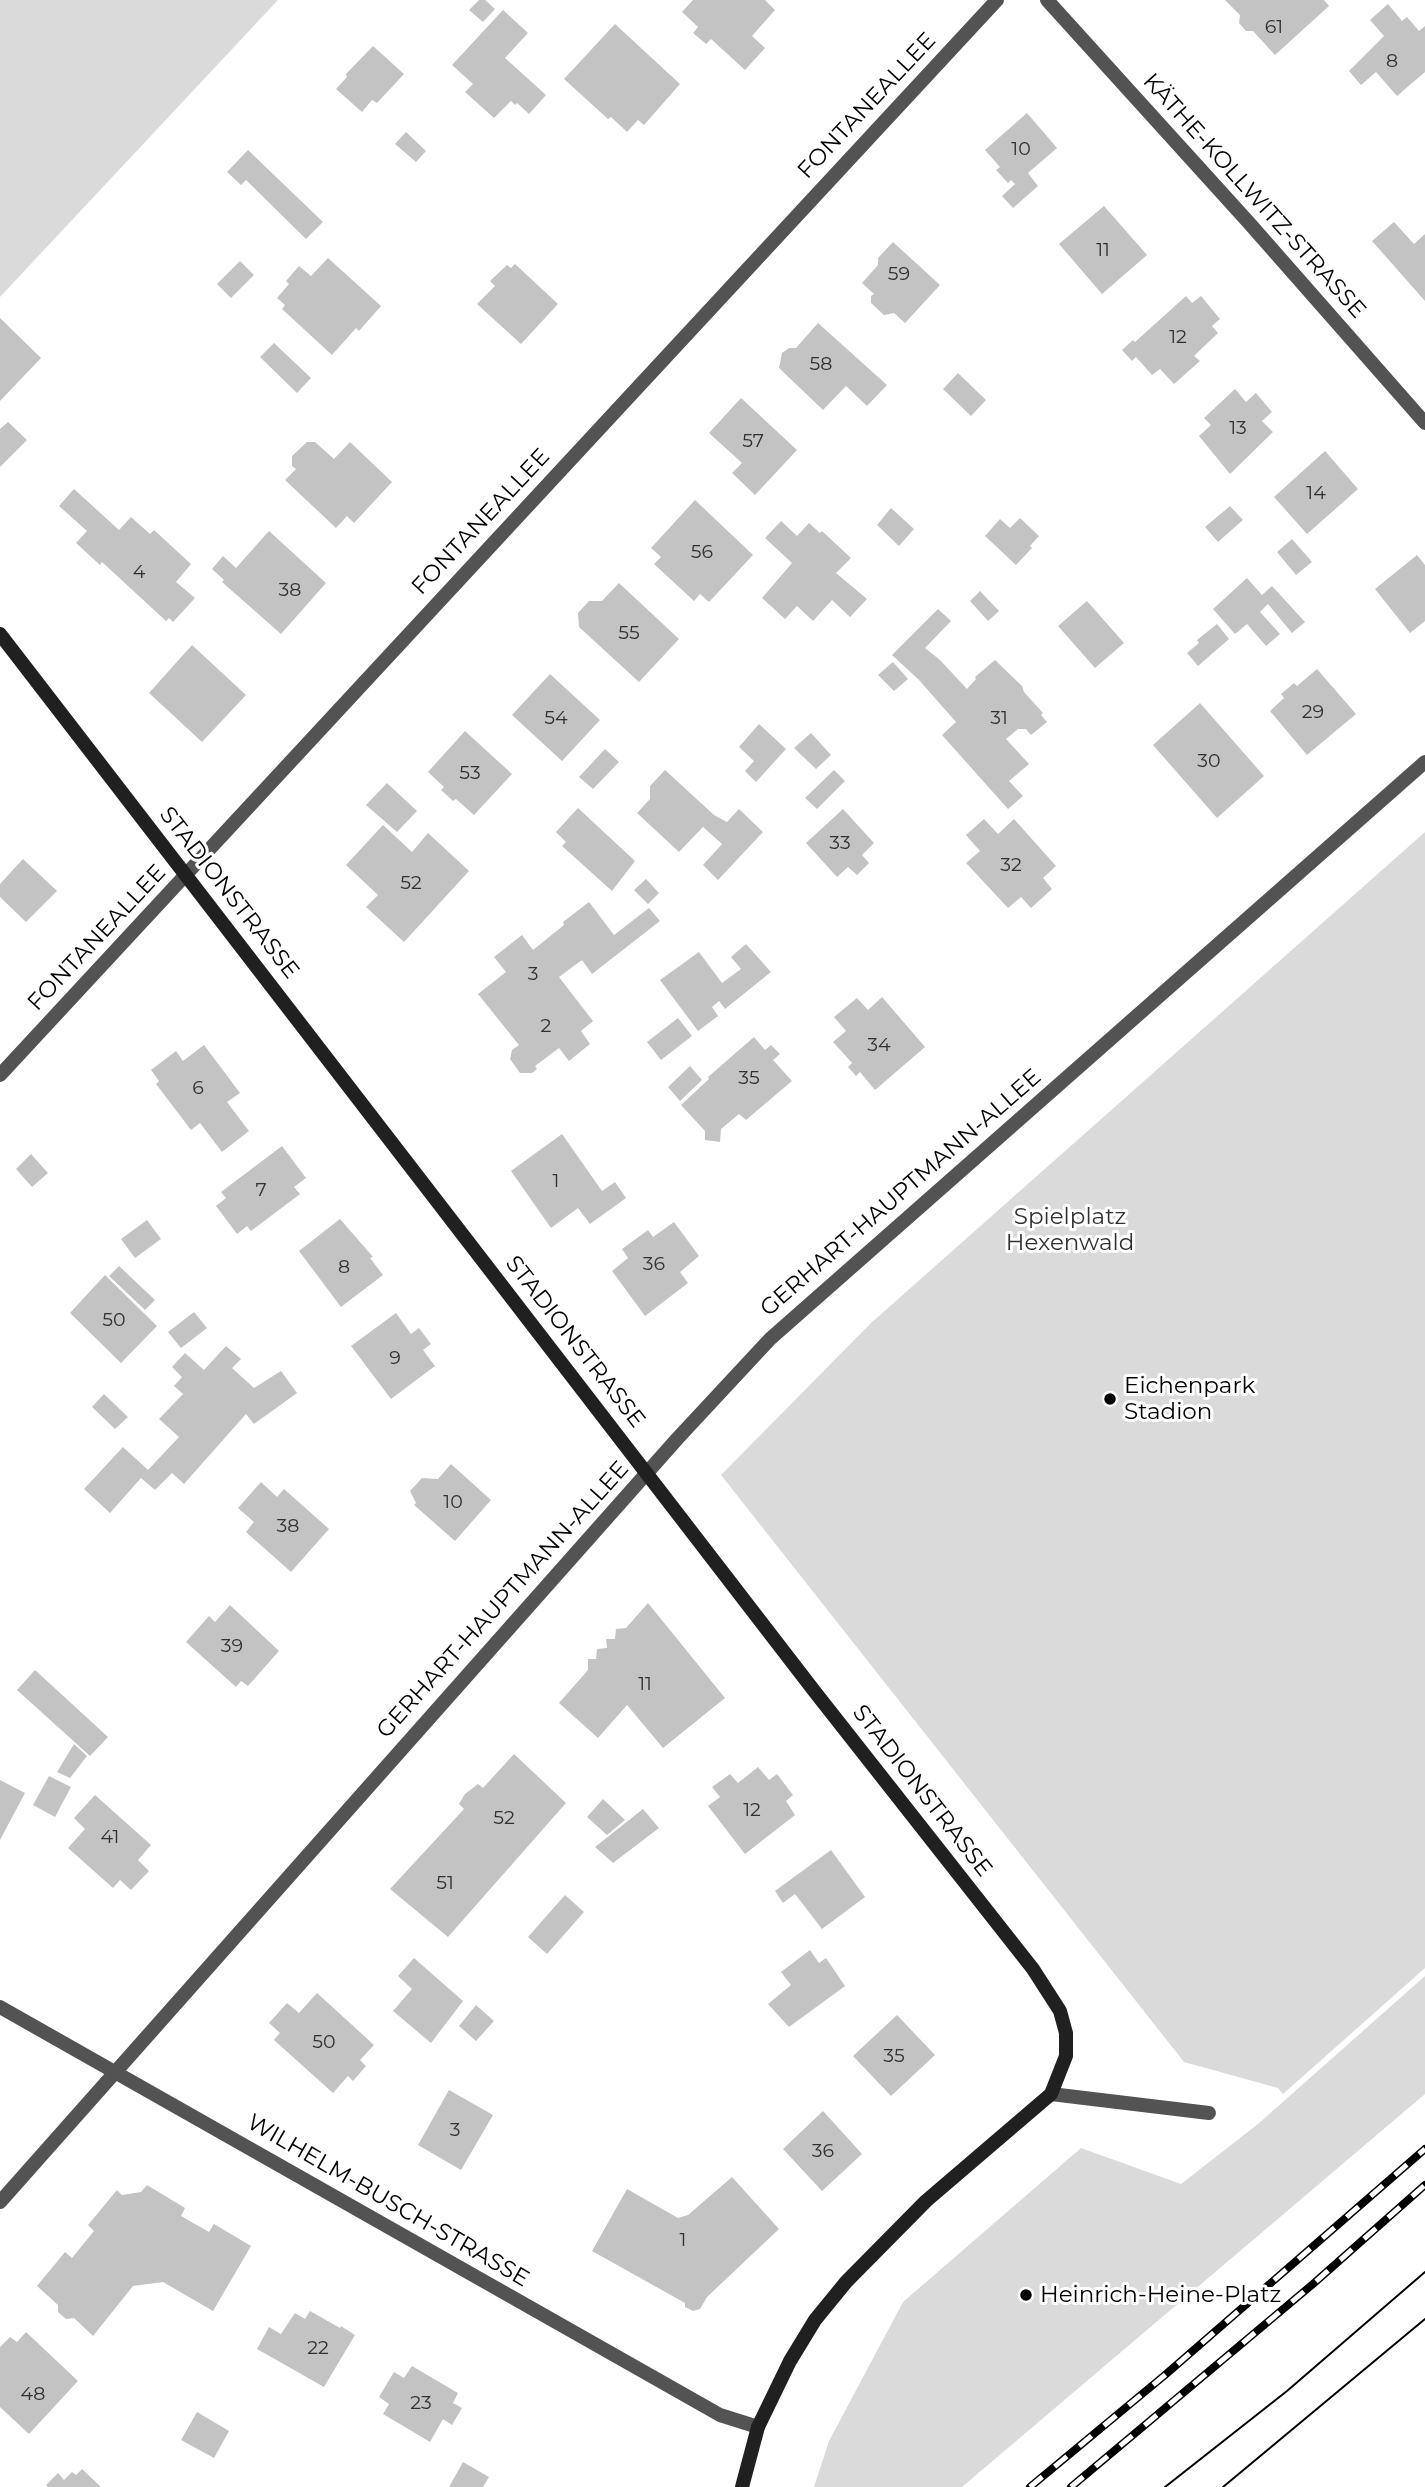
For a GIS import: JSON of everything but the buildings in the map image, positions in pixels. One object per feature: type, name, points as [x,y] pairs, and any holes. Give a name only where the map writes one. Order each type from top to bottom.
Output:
[{"type":"street","name":"FONTANEALLEE","points":[[0,1075],[997,0]]},
{"type":"street","name":"KÄTHE-KOLLWITZ-STRASSE","points":[[1047,0],[1250,224],[1425,423]]},
{"type":"street","name":"STADIONSTRASSE","points":[[0,634],[815,1692],[1033,1969],[1060,2011],[1066,2033],[1066,2056],[1051,2094]]},
{"type":"street","name":"GERHART-HAUPTMANN-ALLEE","points":[[0,2202],[647,1473],[770,1339],[1425,762]]},
{"type":"street","name":"WILHELM-BUSCH-STRASSE","points":[[0,2007],[720,2415],[758,2427]]},
{"type":"street","points":[[742,2487],[758,2427],[790,2361],[815,2320],[846,2282],[926,2201],[1051,2094],[1209,2113]]},
{"type":"green space","points":[[0,0],[278,0],[0,297]]},
{"type":"green space","name":"Eichenpark Stadion","points":[[1425,832],[1425,1968],[1283,2094],[1278,2088],[1184,2062],[721,1475],[871,1323]]},
{"type":"green space","name":"Heinrich-Heine-Platz","points":[[1425,1976],[1425,2094],[962,2487],[814,2487],[829,2441],[903,2302],[1081,2148],[1181,2184],[1258,2124]]},
{"type":"tram line","points":[[1165,2487],[1287,2391],[1425,2272]]},
{"type":"tram line","points":[[1223,2487],[1425,2319]]},
{"type":"railway","points":[[1030,2487],[1165,2375],[1425,2149]]},
{"type":"railway","points":[[1071,2487],[1313,2284],[1425,2185]]},
{"type":"place","name":"Eichenpark Stadion","points":[[1110,1399]]},
{"type":"place","name":"Heinrich-Heine-Platz","points":[[1026,2295]]},
{"type":"park label","name":"Spielplatz Hexenwald","points":[[1070,1230]]}]
